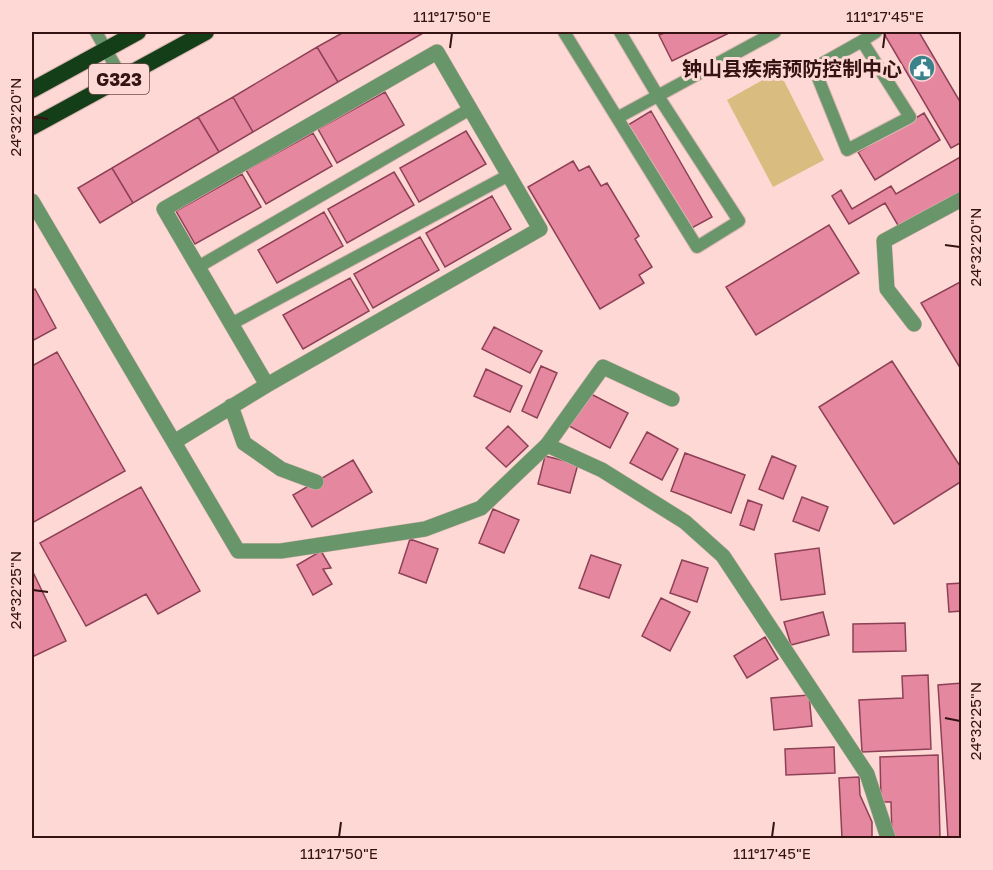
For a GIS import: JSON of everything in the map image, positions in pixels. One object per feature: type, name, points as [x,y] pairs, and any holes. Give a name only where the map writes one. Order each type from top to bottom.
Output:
[{"type":"highway","name":"G323","points":[[32,90],[138,32]]},
{"type":"highway","name":"G323","points":[[32,127],[206,32]]},
{"type":"street","points":[[174,442],[267,385],[540,229],[437,52],[164,209],[267,385]]},
{"type":"street","points":[[914,324],[887,289],[884,241],[962,199]]},
{"type":"street","points":[[32,201],[238,551],[281,550],[425,529],[481,508],[547,445],[603,367],[672,399]]},
{"type":"street","points":[[231,406],[244,443],[281,468],[316,482]]},
{"type":"street","points":[[547,445],[602,470],[676,516],[723,556],[867,774],[888,838]]},
{"type":"lane","points":[[96,32],[122,78]]},
{"type":"lane","points":[[564,32],[697,247],[739,221],[658,96],[620,32]]},
{"type":"lane","points":[[617,118],[776,32]]},
{"type":"lane","points":[[862,41],[910,117],[847,150],[814,68],[876,32]]},
{"type":"lane","points":[[198,267],[470,109]]},
{"type":"lane","points":[[231,324],[509,175]]},
{"type":"shaded area","points":[[779,71],[824,160],[773,187],[727,100]]},
{"type":"building","points":[[344,32],[425,32],[338,82],[317,47]]},
{"type":"building","points":[[667,32],[731,32],[672,61],[659,35]]},
{"type":"building","name":"钟山县疾病预防控制中心","points":[[883,32],[919,32],[962,105],[962,142],[951,148]]},
{"type":"building","points":[[317,47],[338,82],[253,132],[233,97]]},
{"type":"building","points":[[385,92],[404,125],[337,163],[318,129]]},
{"type":"building","points":[[233,97],[253,132],[219,152],[198,117]]},
{"type":"building","points":[[651,111],[712,217],[688,230],[628,125]]},
{"type":"building","points":[[924,113],[940,140],[875,180],[858,152]]},
{"type":"building","points":[[198,117],[219,152],[133,203],[112,168]]},
{"type":"building","points":[[466,131],[486,164],[419,202],[400,168]]},
{"type":"building","points":[[313,133],[332,166],[266,204],[246,170]]},
{"type":"building","points":[[962,156],[962,191],[899,227],[885,203],[849,224],[832,196],[841,190],[852,209],[891,186],[896,194]]},
{"type":"building","points":[[573,161],[579,171],[589,166],[601,186],[607,183],[639,236],[635,239],[652,267],[639,275],[644,283],[600,309],[528,187]]},
{"type":"building","points":[[112,168],[133,203],[100,223],[78,188]]},
{"type":"building","points":[[394,172],[414,205],[347,243],[328,209]]},
{"type":"building","points":[[242,174],[261,207],[195,244],[176,211]]},
{"type":"building","points":[[492,196],[511,229],[445,267],[426,233]]},
{"type":"building","points":[[324,212],[343,246],[277,283],[258,250]]},
{"type":"building","points":[[829,225],[859,273],[756,335],[726,287]]},
{"type":"building","points":[[420,237],[439,270],[373,308],[354,274]]},
{"type":"building","points":[[350,278],[369,311],[303,349],[283,315]]},
{"type":"building","points":[[962,281],[962,371],[921,303]]},
{"type":"building","points":[[35,289],[56,328],[32,341],[32,291]]},
{"type":"building","points":[[494,327],[542,351],[530,373],[482,349]]},
{"type":"building","points":[[57,352],[125,471],[32,523],[32,366]]},
{"type":"building","points":[[892,361],[962,469],[962,481],[894,524],[819,407]]},
{"type":"building","points":[[541,366],[557,373],[537,418],[522,411]]},
{"type":"building","points":[[486,369],[522,386],[510,412],[474,396]]},
{"type":"building","points":[[587,392],[628,413],[610,448],[569,426]]},
{"type":"building","points":[[508,426],[528,446],[506,467],[486,448]]},
{"type":"building","points":[[647,432],[678,449],[662,480],[630,463]]},
{"type":"building","points":[[685,453],[745,475],[731,513],[671,491]]},
{"type":"building","points":[[545,456],[578,464],[570,493],[538,484]]},
{"type":"building","points":[[772,456],[796,466],[783,499],[759,489]]},
{"type":"building","points":[[353,460],[372,492],[312,527],[293,495]]},
{"type":"building","points":[[141,487],[200,591],[158,614],[146,594],[86,626],[40,543]]},
{"type":"building","points":[[802,497],[828,507],[819,531],[793,521]]},
{"type":"building","points":[[748,500],[762,505],[754,530],[740,525]]},
{"type":"building","points":[[493,509],[519,520],[504,553],[479,543]]},
{"type":"building","points":[[410,539],[438,549],[426,583],[399,573]]},
{"type":"building","points":[[819,548],[825,594],[781,600],[775,554]]},
{"type":"building","points":[[321,551],[331,568],[323,569],[332,584],[313,595],[297,565]]},
{"type":"building","points":[[591,555],[621,565],[609,598],[579,588]]},
{"type":"building","points":[[682,560],[708,568],[697,602],[670,593]]},
{"type":"building","points":[[32,570],[66,641],[32,657]]},
{"type":"building","points":[[962,583],[962,611],[949,612],[947,584]]},
{"type":"building","points":[[661,598],[690,612],[670,651],[642,636]]},
{"type":"building","points":[[823,612],[829,635],[791,645],[784,622]]},
{"type":"building","points":[[905,623],[906,651],[853,652],[853,624]]},
{"type":"building","points":[[765,637],[778,659],[747,678],[734,656]]},
{"type":"building","points":[[928,675],[931,749],[862,752],[859,700],[903,698],[902,676]]},
{"type":"building","points":[[962,683],[962,838],[948,838],[938,685]]},
{"type":"building","points":[[809,695],[812,726],[774,730],[771,698]]},
{"type":"building","points":[[834,747],[835,773],[786,775],[785,749]]},
{"type":"building","points":[[938,755],[940,838],[892,838],[891,802],[881,802],[880,757]]},
{"type":"building","points":[[859,777],[860,795],[872,822],[872,838],[842,838],[839,778]]},
{"type":"place","name":"钟山县疾病预防控制中心","points":[[922,68]]}]
